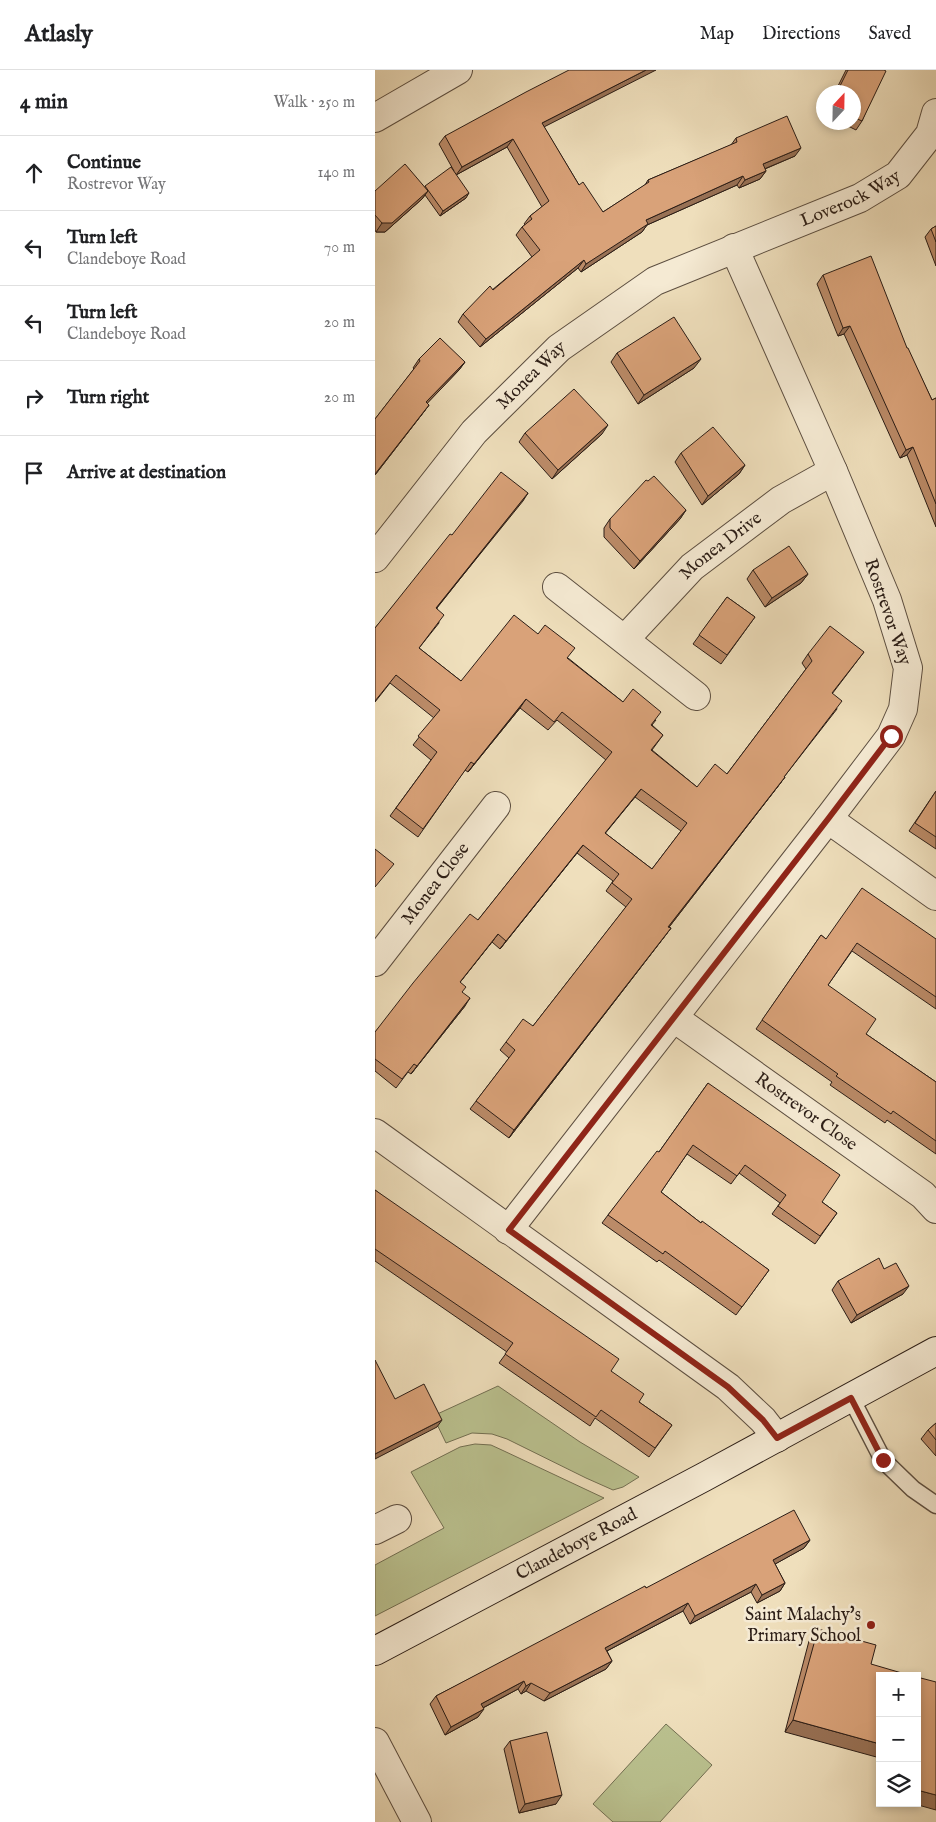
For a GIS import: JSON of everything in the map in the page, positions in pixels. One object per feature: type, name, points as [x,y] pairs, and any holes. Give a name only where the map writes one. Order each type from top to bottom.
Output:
[{"type":"street","points":[[375,118],[457,70]]},
{"type":"street","name":"Loverock Way","points":[[734,248],[860,198],[898,175],[930,134],[936,113]]},
{"type":"street","name":"Rostrevor Way","points":[[509,1230],[891,736],[903,709],[908,668],[887,600],[833,471],[734,248]]},
{"type":"street","name":"Monea Way","points":[[375,558],[474,432],[559,348],[655,280],[734,248]]},
{"type":"street","name":"Monea Drive","points":[[625,639],[692,567],[781,500],[833,471]]},
{"type":"street","points":[[557,587],[696,696]]},
{"type":"street","name":"Monea Close","points":[[375,962],[496,806]]},
{"type":"street","points":[[828,819],[936,896]]},
{"type":"street","name":"Rostrevor Close","points":[[674,1018],[923,1195],[936,1209]]},
{"type":"street","points":[[375,1133],[728,1387],[763,1420],[777,1438]]},
{"type":"street","name":"Clandeboye Road","points":[[375,1651],[777,1438],[936,1351]]},
{"type":"street","points":[[375,1742],[417,1822]]},
{"type":"lane","points":[[851,1398],[883,1460],[913,1490],[936,1504]]},
{"type":"green space","points":[[498,1386],[580,1442],[639,1477],[623,1487],[613,1490],[507,1439],[492,1434],[472,1433],[446,1443],[433,1416]]},
{"type":"green space","points":[[475,1444],[491,1445],[604,1498],[375,1616],[375,1565],[444,1528],[411,1472],[460,1447]]},
{"type":"green space","points":[[666,1724],[712,1765],[660,1822],[613,1822],[593,1804]]},
{"type":"building","points":[[569,70],[646,70],[542,123],[579,185],[583,182],[603,212],[649,182],[648,180],[737,142],[736,138],[787,116],[801,148],[763,164],[766,171],[745,180],[743,176],[646,220],[648,224],[586,264],[584,260],[486,339],[463,314],[490,286],[493,290],[540,250],[522,227],[532,219],[530,216],[549,201],[513,139],[462,167],[445,136]]},
{"type":"building","points":[[848,70],[886,71],[862,121],[861,85],[840,85]]},
{"type":"building","points":[[405,164],[428,191],[392,223],[382,223],[375,215],[375,191]]},
{"type":"building","points":[[451,167],[469,193],[443,211],[425,186]]},
{"type":"building","points":[[936,226],[936,242],[931,229]]},
{"type":"building","points":[[871,256],[907,348],[932,400],[936,398],[936,504],[913,447],[906,450],[850,326],[843,328],[823,275]]},
{"type":"building","points":[[674,317],[701,359],[644,395],[617,353]]},
{"type":"building","points":[[440,338],[465,362],[426,402],[429,405],[375,474],[375,419],[420,361],[419,359]]},
{"type":"building","points":[[574,389],[608,425],[558,470],[525,433]]},
{"type":"building","points":[[713,427],[745,465],[708,496],[681,453]]},
{"type":"building","points":[[501,472],[528,493],[436,608],[444,615],[419,648],[461,681],[514,615],[538,634],[545,625],[575,648],[567,658],[623,702],[633,689],[661,712],[651,725],[663,735],[651,750],[697,787],[715,764],[727,774],[812,661],[808,654],[830,626],[864,652],[832,693],[842,701],[668,927],[671,928],[514,1130],[476,1101],[515,1050],[506,1042],[523,1019],[533,1026],[632,899],[612,883],[619,874],[583,845],[506,941],[498,934],[460,982],[466,987],[462,992],[470,998],[417,1066],[414,1064],[402,1079],[375,1059],[375,1032],[470,914],[478,920],[612,752],[562,712],[554,722],[526,699],[474,764],[471,762],[423,829],[396,808],[437,752],[418,736],[440,710],[396,675],[375,701],[375,628],[450,534],[452,535]],"holes":[[[641,789],[687,823],[652,869],[605,833]]]},
{"type":"building","points":[[654,476],[686,510],[640,561],[610,528],[610,519],[646,480],[648,481]]},
{"type":"building","points":[[789,546],[808,574],[772,598],[753,570]]},
{"type":"building","points":[[727,597],[755,617],[727,655],[699,635]]},
{"type":"building","points":[[936,791],[936,837],[915,823]]},
{"type":"building","points":[[375,849],[394,864],[375,887]]},
{"type":"building","points":[[862,888],[936,939],[936,997],[857,943],[828,985],[876,1019],[866,1034],[936,1082],[936,1141],[893,1111],[891,1114],[836,1076],[838,1074],[762,1020],[821,935],[826,939]]},
{"type":"building","points":[[708,1083],[840,1175],[822,1202],[837,1213],[820,1236],[778,1206],[786,1195],[745,1165],[737,1176],[693,1145],[661,1192],[701,1223],[702,1221],[769,1270],[742,1307],[665,1251],[663,1254],[608,1215],[657,1151],[659,1152]]},
{"type":"building","points":[[375,1190],[619,1359],[611,1371],[644,1394],[639,1402],[672,1425],[655,1448],[601,1410],[596,1417],[505,1354],[513,1343],[375,1249]]},
{"type":"building","points":[[879,1258],[884,1269],[896,1263],[909,1286],[857,1315],[838,1281]]},
{"type":"building","points":[[375,1360],[395,1399],[424,1384],[442,1420],[375,1454]]},
{"type":"building","points":[[936,1423],[936,1440],[928,1430]]},
{"type":"building","points":[[794,1510],[810,1540],[773,1560],[785,1583],[762,1595],[756,1584],[695,1616],[688,1603],[605,1648],[612,1661],[550,1693],[531,1683],[526,1686],[524,1681],[481,1704],[484,1709],[451,1727],[436,1696]]},
{"type":"building","points":[[818,1629],[876,1645],[871,1664],[898,1672],[876,1672],[876,1743],[793,1720]]},
{"type":"building","points":[[921,1678],[936,1682],[936,1795],[921,1791]]},
{"type":"building","points":[[547,1732],[562,1795],[525,1804],[510,1741]]},
{"type":"place","name":"Saint Malachy's Primary School","points":[[871,1625]]},
{"type":"route","points":[[883,1460],[851,1398],[777,1438],[763,1420],[728,1387],[509,1230],[891,736]]}]
